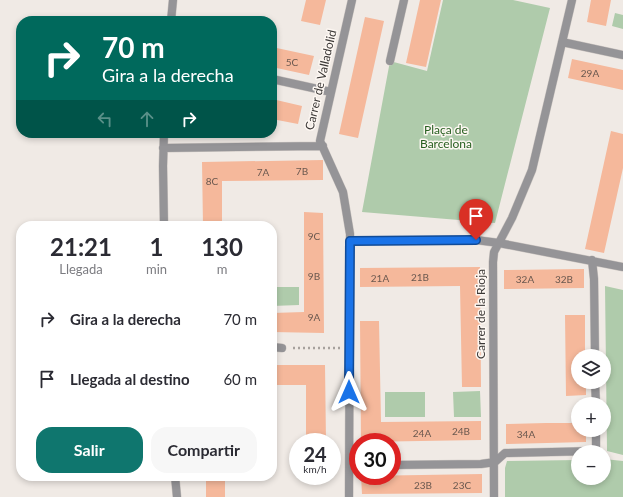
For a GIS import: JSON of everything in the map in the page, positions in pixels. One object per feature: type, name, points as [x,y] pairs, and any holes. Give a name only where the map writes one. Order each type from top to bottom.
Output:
[{"type":"street","points":[[171,16],[173,0]]},
{"type":"street","name":"Carrer de Valladolid","points":[[349,466],[348,348],[350,241],[343,192],[320,141],[352,0]]},
{"type":"street","points":[[390,61],[404,0]]},
{"type":"street","name":"Carrer de la Rioja","points":[[494,497],[494,252],[512,218],[532,170],[572,0]]},
{"type":"street","points":[[562,42],[623,55]]},
{"type":"street","points":[[277,80],[331,92]]},
{"type":"street","points":[[164,138],[164,221]]},
{"type":"street","points":[[163,148],[323,146]]},
{"type":"street","points":[[350,241],[476,240],[592,260],[623,267]]},
{"type":"street","points":[[592,260],[594,279],[595,349]]},
{"type":"street","points":[[277,348],[282,348]]},
{"type":"street","points":[[401,465],[481,464],[494,462],[506,453],[595,451],[596,437]]},
{"type":"street","points":[[175,481],[177,497]]},
{"type":"street","name":"Carrer de Valladolid","points":[[349,485],[349,497]]},
{"type":"path","points":[[282,348],[348,348]]},
{"type":"green space","name":"Plaça de Barcelona","points":[[443,0],[513,0],[550,8],[495,223],[362,212],[390,61],[427,71]]},
{"type":"green space","points":[[615,13],[623,15],[623,29],[612,26]]},
{"type":"green space","points":[[605,286],[623,290],[623,455],[611,452],[611,445],[607,445],[607,437],[611,437],[611,397],[606,397],[606,389],[611,389],[611,349],[606,349]]},
{"type":"green space","points":[[277,287],[299,287],[299,305],[277,306]]},
{"type":"green space","points":[[480,391],[481,417],[454,417],[453,392]]},
{"type":"green space","points":[[385,392],[425,392],[425,417],[385,417]]},
{"type":"green space","points":[[571,460],[571,485],[611,485],[611,460],[623,461],[623,497],[505,497],[505,468],[507,461]]},
{"type":"building","points":[[306,0],[326,0],[320,25],[301,21]]},
{"type":"building","points":[[420,0],[441,0],[426,67],[406,63]]},
{"type":"building","points":[[591,0],[611,0],[606,26],[587,22]]},
{"type":"building","points":[[365,17],[384,21],[358,138],[339,134]]},
{"type":"building","points":[[277,48],[314,56],[309,75],[277,68]]},
{"type":"building","points":[[572,59],[623,70],[623,90],[568,78]]},
{"type":"building","points":[[277,100],[302,106],[298,124],[277,120]]},
{"type":"building","points":[[611,131],[623,134],[623,168],[604,253],[585,249]]},
{"type":"building","points":[[323,160],[323,180],[222,181],[222,221],[203,221],[202,162]]},
{"type":"building","points":[[304,212],[323,213],[324,333],[277,332],[277,313],[304,312]]},
{"type":"building","points":[[480,267],[481,387],[462,387],[460,286],[360,287],[360,268]]},
{"type":"building","points":[[584,269],[584,288],[504,289],[504,270]]},
{"type":"building","points":[[565,315],[585,315],[585,349],[571,349],[571,389],[586,389],[586,395],[566,396]]},
{"type":"building","points":[[360,321],[379,321],[381,422],[481,421],[481,440],[401,441],[401,433],[361,433]]},
{"type":"building","points":[[277,365],[325,365],[326,433],[306,433],[306,385],[277,385]]},
{"type":"building","points":[[571,423],[571,437],[586,437],[586,442],[506,444],[506,424]]},
{"type":"building","points":[[482,474],[482,493],[362,494],[362,485],[401,485],[401,475]]},
{"type":"building","points":[[206,481],[225,481],[225,497],[206,497]]},
{"type":"route","points":[[349,392],[348,348],[350,241],[476,240]]}]
